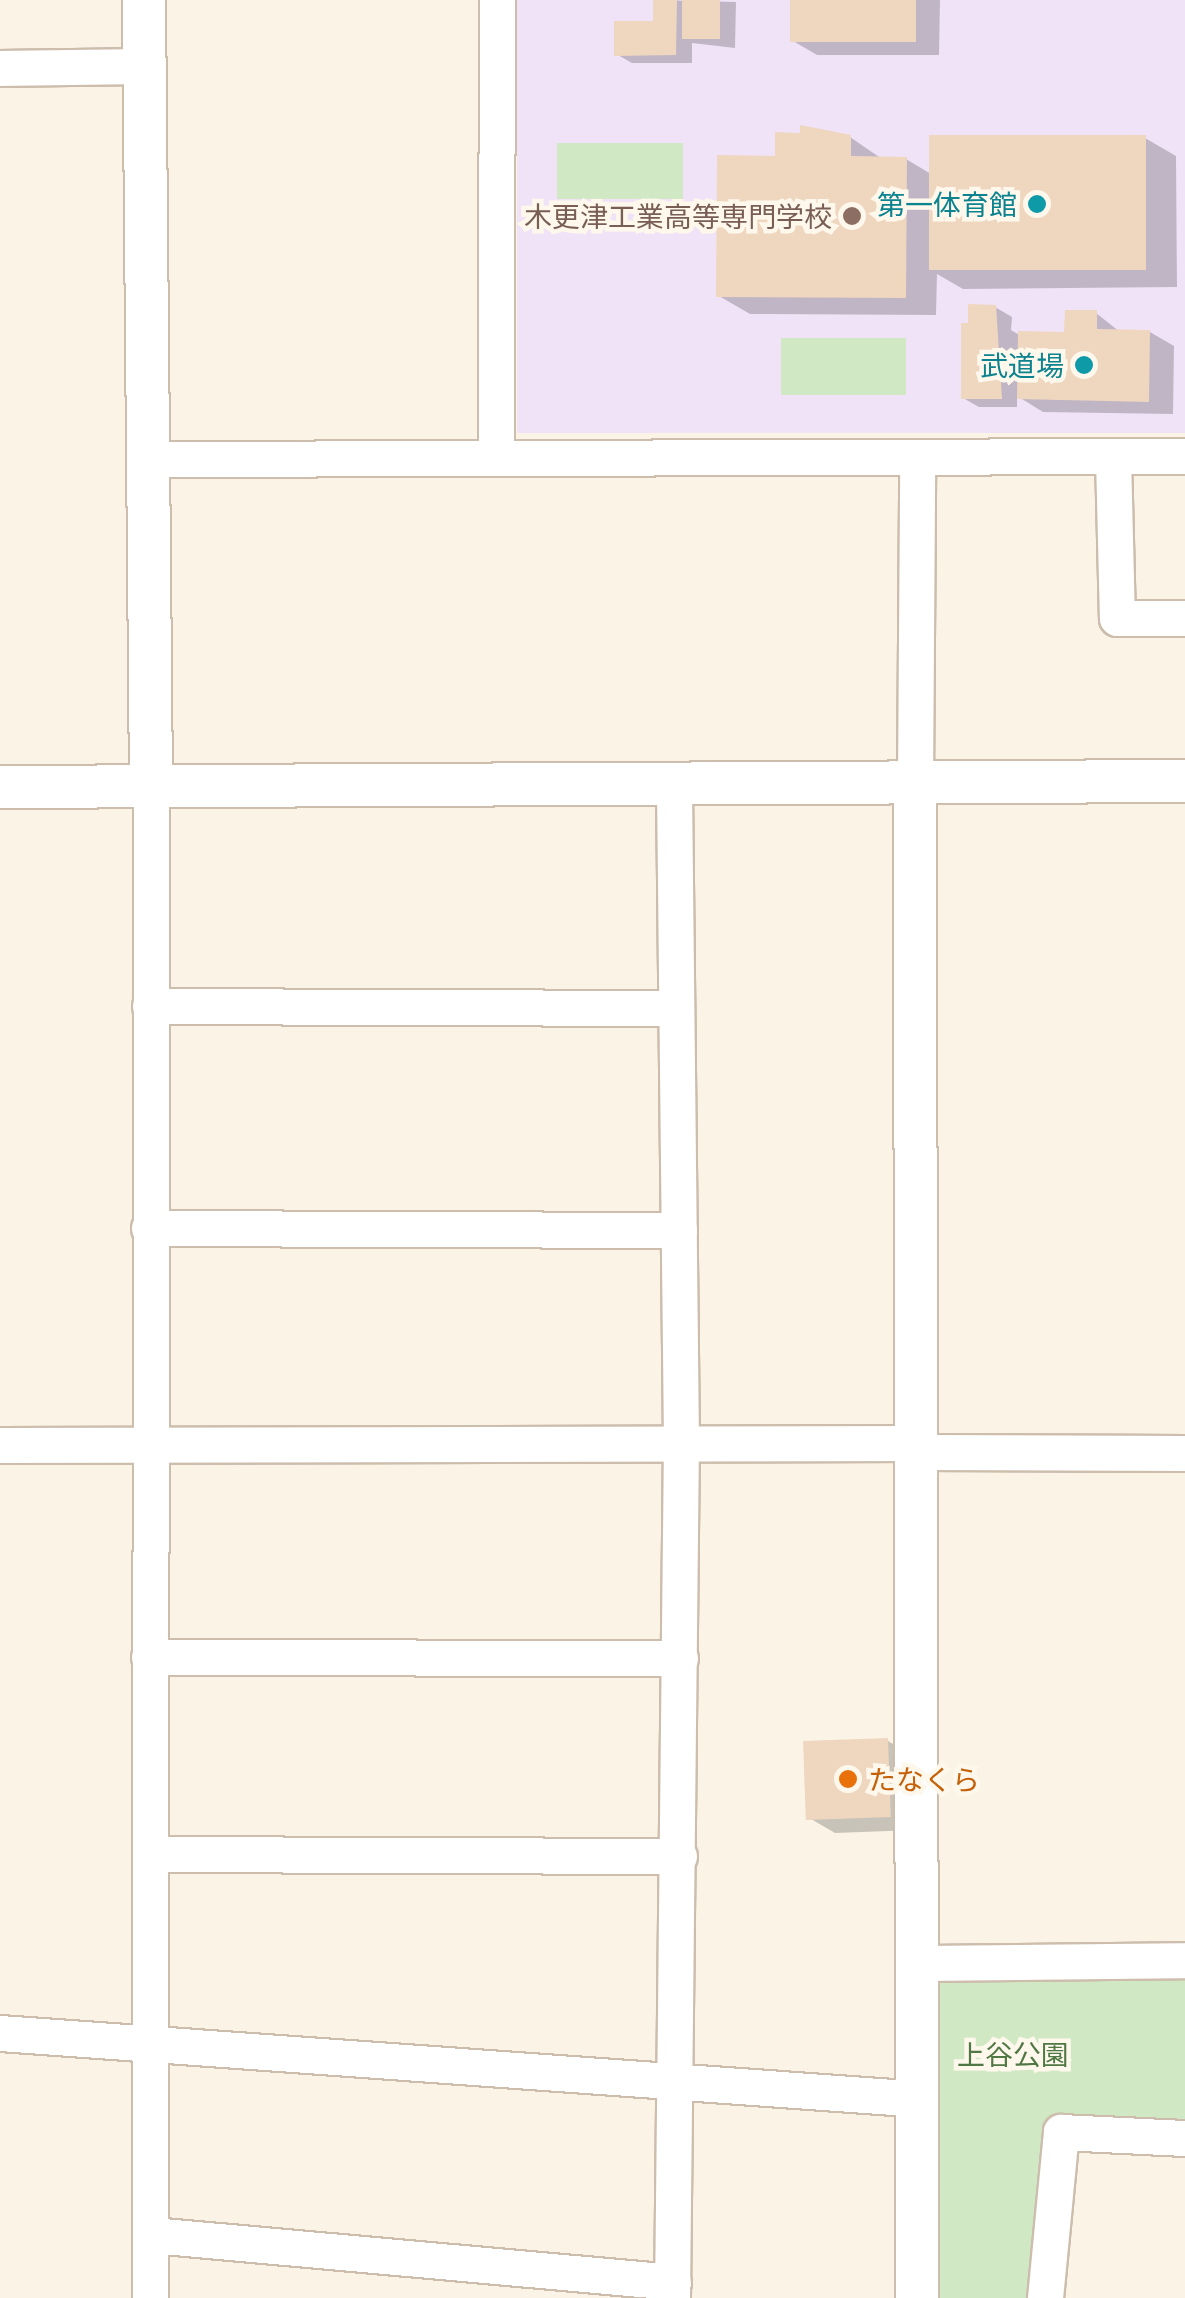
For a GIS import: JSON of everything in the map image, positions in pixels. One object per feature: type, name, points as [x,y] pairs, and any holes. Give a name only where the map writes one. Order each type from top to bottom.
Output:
[{"type":"street","points":[[144,0],[152,786],[148,1444],[150,2298]]},
{"type":"street","points":[[496,454],[497,0]]},
{"type":"street","points":[[0,68],[145,66]]},
{"type":"street","points":[[148,459],[496,454],[917,459],[1185,456]]},
{"type":"street","points":[[1113,457],[1116,618],[1185,618]]},
{"type":"street","points":[[917,459],[917,2298]]},
{"type":"street","points":[[0,787],[1185,780]]},
{"type":"street","points":[[152,2235],[673,2290],[678,2082],[681,1444],[674,784]]},
{"type":"street","points":[[150,1006],[676,1008]]},
{"type":"street","points":[[149,1228],[679,1230]]},
{"type":"street","points":[[0,1445],[681,1444],[1185,1453]]},
{"type":"street","points":[[149,1657],[680,1658]]},
{"type":"street","points":[[150,1854],[679,1856]]},
{"type":"street","points":[[919,1964],[1185,1960]]},
{"type":"street","points":[[0,2032],[920,2100]]},
{"type":"street","points":[[1046,2298],[1061,2132],[1185,2138]]},
{"type":"shaded area","name":"木更津工業高等専門学校","points":[[517,0],[1185,0],[1185,433],[517,433]]},
{"type":"green space","points":[[557,143],[683,143],[683,199],[557,199]]},
{"type":"green space","points":[[781,338],[906,338],[906,395],[781,395]]},
{"type":"green space","name":"上谷公園","points":[[1185,1960],[1185,2138],[1061,2132],[1045,2298],[917,2298],[919,1963]]},
{"type":"building","points":[[653,0],[677,0],[676,55],[614,56],[614,21],[653,21]]},
{"type":"building","points":[[682,0],[720,0],[720,39],[682,39]]},
{"type":"building","points":[[790,0],[916,0],[916,42],[790,42]]},
{"type":"building","points":[[800,125],[851,135],[851,156],[907,157],[906,298],[716,297],[717,155],[775,156],[775,132],[800,133]]},
{"type":"building","name":"第一体育館","points":[[929,135],[1146,135],[1146,270],[929,270]]},
{"type":"building","points":[[968,304],[996,305],[1002,399],[961,399],[961,323],[968,323]]},
{"type":"building","name":"武道場","points":[[1065,310],[1097,310],[1097,329],[1150,330],[1149,402],[1017,399],[1018,331],[1064,332]]},
{"type":"building","name":"たなくら","points":[[888,1738],[891,1817],[806,1820],[803,1741]]},
{"type":"place","name":"第一体育館","points":[[1037,204]]},
{"type":"place","name":"木更津工業高等専門学校","points":[[852,216]]},
{"type":"place","name":"武道場","points":[[1084,365]]},
{"type":"place","name":"たなくら","points":[[848,1779]]}]
